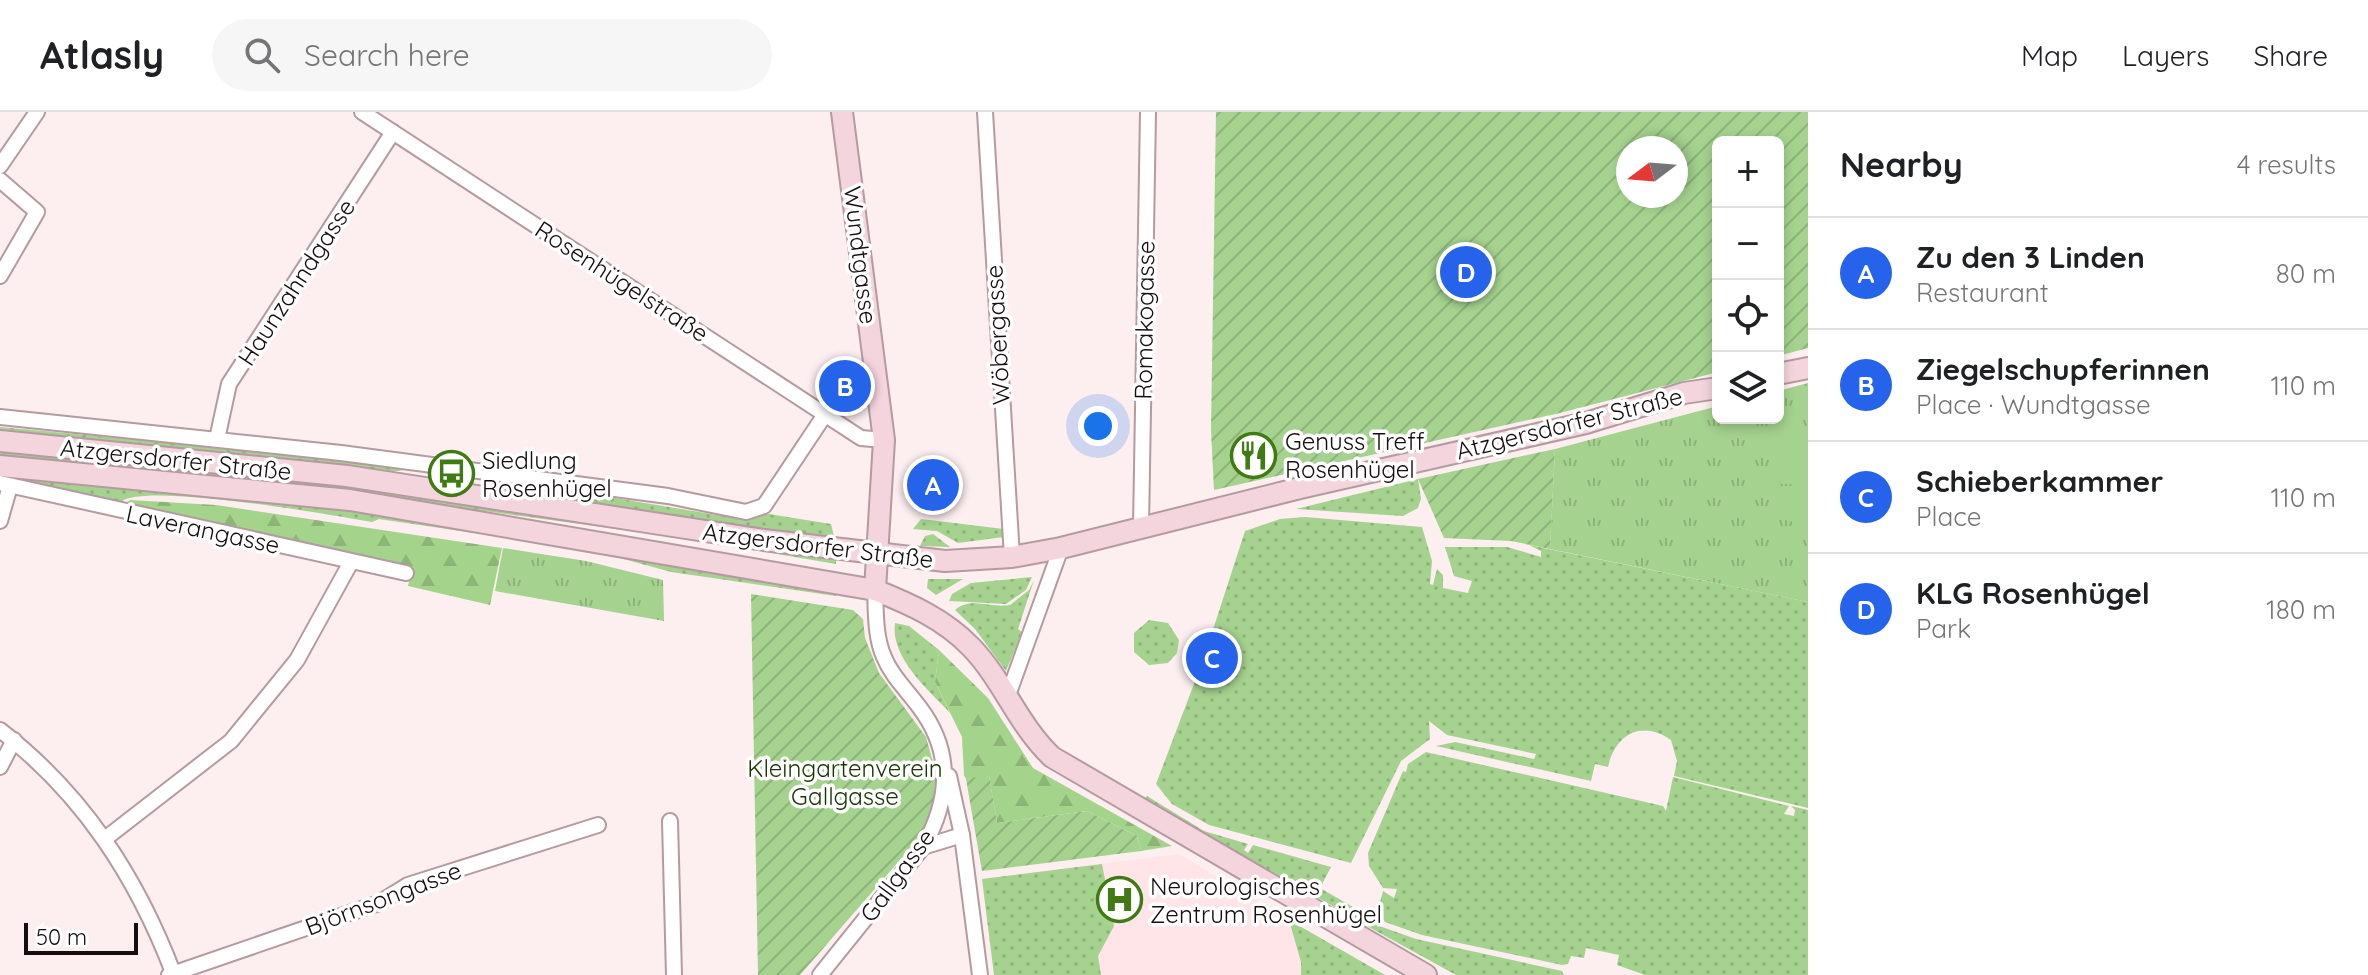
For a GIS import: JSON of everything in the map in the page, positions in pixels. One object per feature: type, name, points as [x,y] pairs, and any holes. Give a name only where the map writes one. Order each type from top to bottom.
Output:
[{"type":"main road","name":"Wundtgasse","points":[[842,112],[884,440],[875,590]]},
{"type":"main road","name":"Atzgersdorfer Straße","points":[[0,441],[347,476],[877,554],[945,561],[1012,557],[1061,548],[1586,423],[1684,393],[1712,389]]},
{"type":"main road","name":"Atzgersdorfer Straße","points":[[0,466],[350,500],[875,590]]},
{"type":"main road","points":[[875,590],[930,614],[972,648],[1034,740],[1079,776],[1426,975]]},
{"type":"street","points":[[0,166],[37,112]]},
{"type":"street","name":"Rosenhügelstraße","points":[[362,112],[861,438],[884,440]]},
{"type":"street","name":"Wöbergasse","points":[[985,112],[1006,500],[1012,557]]},
{"type":"street","name":"Romakogasse","points":[[1141,528],[1148,112]]},
{"type":"street","name":"Haunzahndgasse","points":[[217,439],[229,384],[393,132]]},
{"type":"street","points":[[0,180],[37,212],[0,276]]},
{"type":"street","name":"Atzgersdorfer Straße","points":[[0,417],[217,439],[668,496],[746,512],[757,510],[772,496],[826,413]]},
{"type":"street","points":[[0,521],[5,484]]},
{"type":"street","name":"Laverangasse","points":[[5,484],[406,573]]},
{"type":"street","points":[[1007,698],[1061,548]]},
{"type":"street","points":[[106,838],[231,741],[297,660],[351,562]]},
{"type":"street","name":"Gallgasse","points":[[820,975],[923,847],[940,810],[946,764],[933,726],[884,658],[877,625],[875,590]]},
{"type":"street","points":[[0,730],[49,770],[106,838],[142,901],[172,974]]},
{"type":"street","points":[[0,767],[14,740]]},
{"type":"street","points":[[946,764],[962,835],[980,975]]},
{"type":"street","points":[[670,821],[674,975]]},
{"type":"street","name":"Björnsongasse","points":[[172,974],[379,903],[408,885],[598,825]]},
{"type":"street","points":[[923,847],[962,835]]},
{"type":"shaded area","name":"Neurologisches Zentrum Rosenhügel","points":[[1179,854],[1385,975],[994,975],[982,879]]},
{"type":"green space","points":[[1216,112],[1808,112],[1808,348],[1784,354],[1784,136],[1712,136],[1712,374],[1560,413],[1214,490],[1211,430]]},
{"type":"green space","points":[[1808,383],[1808,602],[1550,549],[1555,449],[1712,408],[1712,424],[1784,424],[1784,389]]},
{"type":"green space","points":[[0,427],[295,454],[410,469],[385,473],[0,433]]},
{"type":"green space","points":[[1772,436],[1805,440],[1808,437],[1808,485],[1770,483]]},
{"type":"green space","points":[[1555,449],[1550,549],[1511,541],[1444,538],[1418,479]]},
{"type":"green space","points":[[0,450],[282,476],[609,523],[836,560],[836,564],[676,537],[283,484],[0,458]]},
{"type":"green space","points":[[0,474],[375,512],[592,544],[671,566],[836,593],[836,596],[671,572],[591,550],[379,519],[372,522],[198,497],[134,497],[120,503],[0,478]]},
{"type":"green space","points":[[1418,479],[1421,499],[1418,508],[1403,516],[1296,509]]},
{"type":"green space","points":[[507,480],[741,519],[769,514],[831,524],[836,544],[583,502],[501,483]]},
{"type":"green space","points":[[1790,490],[1808,494],[1808,525],[1784,520]]},
{"type":"green space","points":[[130,500],[216,505],[502,548],[490,605],[408,586],[411,572],[119,508]]},
{"type":"green space","points":[[1305,517],[1422,527],[1432,561],[1430,584],[1433,585],[1437,569],[1443,575],[1443,588],[1468,593],[1472,581],[1454,576],[1445,547],[1507,547],[1541,557],[1541,551],[1529,545],[1808,602],[1808,808],[1674,776],[1677,761],[1671,740],[1649,731],[1640,731],[1623,739],[1611,756],[1608,767],[1595,764],[1591,781],[1436,746],[1455,742],[1534,759],[1536,754],[1447,735],[1429,721],[1430,739],[1401,761],[1351,863],[1209,825],[1172,804],[1156,784],[1197,676],[1216,682],[1227,649],[1209,642],[1245,531],[1280,519]]},
{"type":"green space","points":[[921,519],[1004,529],[1004,537],[958,543],[937,531],[913,529]]},
{"type":"green space","points":[[933,534],[950,547],[920,546],[925,536]]},
{"type":"green space","points":[[503,548],[586,561],[663,580],[664,621],[495,591]]},
{"type":"green space","points":[[1032,577],[1026,590],[1006,604],[949,601],[952,594],[971,583]]},
{"type":"green space","points":[[928,579],[963,579],[936,595],[927,588]]},
{"type":"green space","points":[[1034,580],[1018,629],[1022,632],[1006,671],[975,629],[955,610],[975,603],[1010,605],[1029,590]]},
{"type":"green space","name":"Kleingartenverein Gallgasse","points":[[751,594],[853,610],[863,619],[865,638],[879,673],[926,737],[936,773],[933,806],[926,830],[800,975],[758,975]]},
{"type":"green space","points":[[1149,620],[1168,623],[1179,640],[1177,653],[1168,663],[1149,665],[1134,652],[1134,633]]},
{"type":"green space","points":[[895,623],[909,626],[939,650],[935,682],[950,713],[905,661],[895,636]]},
{"type":"green space","points":[[939,650],[988,698],[1033,768],[1172,846],[1141,851],[1137,836],[1087,811],[997,823],[989,776],[966,779],[964,775],[962,737],[935,682]]},
{"type":"green space","points":[[1426,752],[1663,806],[1666,811],[1673,777],[1789,806],[1784,814],[1794,816],[1795,810],[1791,806],[1808,810],[1808,975],[1645,975],[1617,965],[1619,955],[1586,948],[1584,958],[1571,956],[1568,964],[1562,965],[1422,935],[1385,922],[1378,910],[1383,891],[1394,898],[1397,889],[1383,888],[1369,866],[1368,853],[1403,771],[1406,772],[1408,764]]},
{"type":"green space","points":[[989,775],[997,823],[1087,811],[1137,836],[1141,851],[982,871],[966,779]]},
{"type":"green space","points":[[1147,796],[1204,831],[1248,844],[1244,850],[1248,853],[1253,845],[1331,867],[1320,888],[1360,911],[1357,920],[1144,799]]},
{"type":"green space","points":[[1102,864],[1114,926],[1098,956],[1101,975],[994,975],[982,879]]},
{"type":"green space","points":[[1289,920],[1385,975],[1301,975],[1301,962]]},
{"type":"green space","points":[[1371,923],[1416,939],[1562,971],[1564,975],[1456,975],[1367,926]]},
{"type":"place","name":"KLG Rosenhügel","points":[[1466,272]]},
{"type":"place","name":"Ziegelschupferinnen","points":[[845,386]]},
{"type":"place","name":"Genuss Treff Rosenhügel","points":[[1254,455]]},
{"type":"place","name":"Siedlung Rosenhügel","points":[[451,474]]},
{"type":"place","name":"Zu den 3 Linden","points":[[933,485]]},
{"type":"place","name":"Schieberkammer","points":[[1212,658]]},
{"type":"place","name":"Neurologisches Zentrum Rosenhügel","points":[[1119,900]]}]
